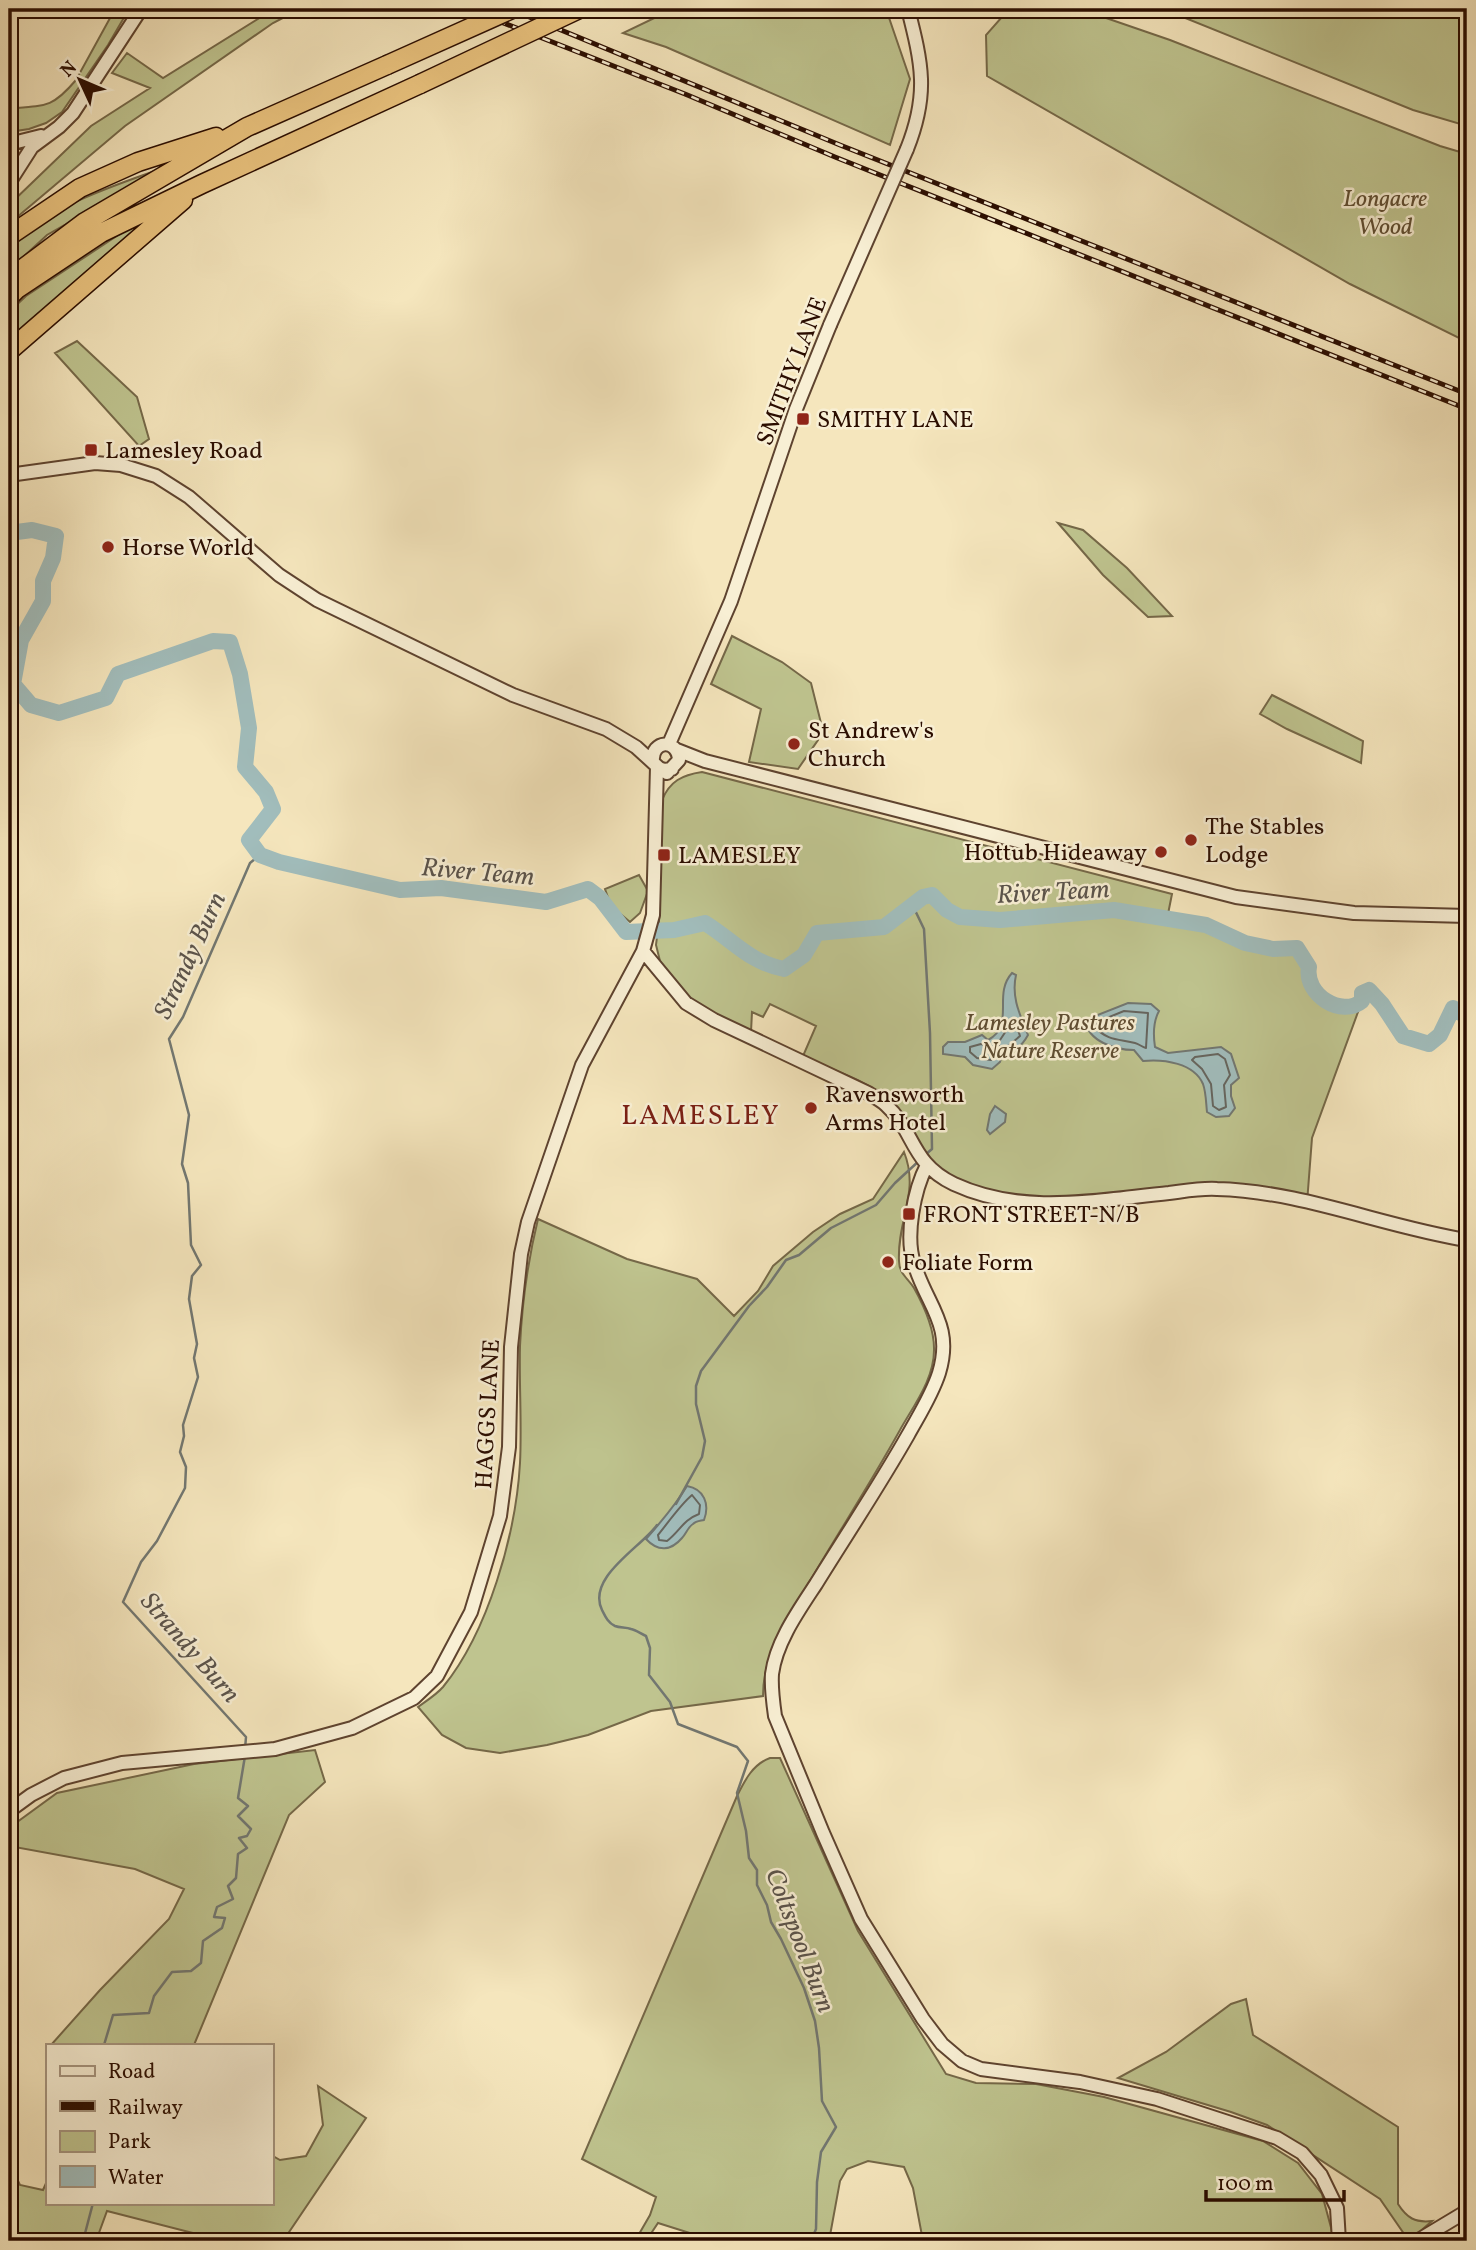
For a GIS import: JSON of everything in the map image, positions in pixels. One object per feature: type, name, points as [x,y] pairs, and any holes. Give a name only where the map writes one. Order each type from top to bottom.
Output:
[{"type":"highway","points":[[9,236],[80,188],[138,162],[247,127],[512,9]]},
{"type":"highway","points":[[9,297],[101,233],[579,9]]},
{"type":"highway","points":[[9,279],[85,222],[247,127]]},
{"type":"highway","points":[[9,351],[201,184]]},
{"type":"street","points":[[9,183],[16,168],[45,135],[66,120],[79,105],[141,9]]},
{"type":"street","name":"SMITHY LANE","points":[[662,754],[731,601],[796,409],[917,120],[922,79],[920,57],[908,9]]},
{"type":"street","points":[[9,144],[45,135]]},
{"type":"street","points":[[9,144],[18,149],[16,168]]},
{"type":"street","points":[[9,475],[95,463],[121,465],[156,476],[189,498],[279,575],[317,600],[506,692],[596,724],[630,742],[662,754],[705,761],[1236,897],[1354,912],[1467,916]]},
{"type":"street","points":[[662,754],[664,770],[705,761]]},
{"type":"street","points":[[662,754],[679,756],[674,767]]},
{"type":"street","name":"HAGGS LANE","points":[[9,1811],[31,1795],[64,1778],[122,1763],[275,1749],[352,1728],[414,1698],[438,1676],[471,1612],[500,1516],[509,1447],[511,1347],[521,1254],[528,1222],[582,1065],[643,948],[653,915],[657,794],[662,754]]},
{"type":"street","name":"HAGGS LANE","points":[[657,794],[662,780],[674,767]]},
{"type":"street","points":[[643,948],[686,1003],[713,1020],[868,1093],[886,1105],[927,1165],[951,1182],[973,1192],[1021,1203],[1052,1205],[1215,1188],[1253,1192],[1358,1214],[1421,1232],[1467,1240]]},
{"type":"street","points":[[927,1165],[921,1177],[911,1229],[913,1262],[943,1331],[943,1355],[939,1375],[924,1408],[780,1645],[772,1672],[775,1716],[861,1919],[923,2019],[942,2044],[962,2061],[981,2069],[1080,2082],[1157,2099],[1277,2138],[1302,2153],[1321,2175],[1338,2208],[1339,2241]]},
{"type":"street","points":[[1417,2241],[1467,2211]]},
{"type":"green space","points":[[115,9],[129,9],[62,112],[46,123],[9,132],[15,108],[49,103],[62,95],[76,80]]},
{"type":"green space","points":[[274,9],[300,9],[273,23],[125,126],[16,218],[9,205],[91,126],[150,88],[112,73],[127,53],[163,78]]},
{"type":"green space","points":[[673,9],[886,9],[910,79],[890,145],[666,47],[623,33]]},
{"type":"green space","name":"Longacre Wood","points":[[1009,9],[1080,9],[1170,40],[1440,146],[1467,154],[1467,342],[1350,284],[987,76],[986,35]]},
{"type":"green space","points":[[1163,9],[1467,9],[1467,126],[1413,110]]},
{"type":"green space","points":[[166,167],[47,235],[9,270],[9,245],[46,218],[84,198]]},
{"type":"green space","points":[[162,206],[9,343],[9,312],[26,296]]},
{"type":"green space","points":[[77,341],[137,397],[149,439],[139,446],[55,353]]},
{"type":"green space","points":[[1058,523],[1083,530],[1127,568],[1172,616],[1148,617],[1103,575]]},
{"type":"green space","points":[[732,636],[782,662],[811,683],[821,723],[818,740],[798,769],[749,762],[761,709],[711,684]]},
{"type":"green space","points":[[1272,695],[1363,741],[1361,763],[1260,714]]},
{"type":"green space","name":"Lamesley Pastures Nature Reserve","points":[[702,772],[1172,894],[1167,919],[1206,925],[1245,943],[1273,949],[1297,948],[1309,967],[1307,977],[1316,994],[1328,1002],[1347,1007],[1362,1001],[1312,1138],[1307,1203],[1253,1192],[1052,1205],[993,1198],[927,1165],[923,1150],[904,1118],[880,1093],[803,1056],[816,1026],[770,1004],[763,1017],[752,1012],[751,1032],[687,999],[666,973],[656,945],[662,800],[678,780]]},
{"type":"green space","points":[[639,875],[648,891],[640,913],[630,922],[611,906],[605,889]]},
{"type":"green space","points":[[904,1152],[910,1180],[899,1246],[899,1265],[918,1295],[930,1325],[934,1340],[931,1370],[917,1401],[775,1642],[766,1668],[763,1696],[651,1711],[588,1735],[500,1753],[466,1748],[442,1735],[418,1707],[443,1687],[473,1639],[497,1581],[513,1520],[520,1463],[522,1314],[538,1219],[627,1259],[697,1279],[734,1316],[758,1291],[773,1266],[813,1232],[840,1214],[873,1199]]},
{"type":"green space","points":[[315,1750],[325,1782],[289,1815],[194,2044],[52,2044],[169,1919],[184,1889],[135,1869],[9,1846],[9,1828],[57,1793],[194,1764]]},
{"type":"green space","points":[[770,1758],[780,1758],[858,1931],[946,2074],[976,2083],[1036,2084],[1104,2097],[1263,2141],[1298,2163],[1322,2194],[1333,2241],[923,2241],[913,2188],[904,2167],[868,2161],[847,2169],[840,2181],[829,2241],[715,2241],[658,2223],[646,2241],[635,2241],[650,2215],[656,2197],[582,2159],[737,1796],[754,1768]]},
{"type":"green space","points":[[1246,1999],[1253,2035],[1398,2127],[1398,2204],[1412,2218],[1432,2221],[1409,2241],[1380,2199],[1267,2125],[1118,2078],[1166,2052],[1231,2004]]},
{"type":"green space","points":[[318,2086],[366,2118],[283,2241],[224,2241],[107,2211],[96,2241],[9,2239],[9,2162],[20,2185],[43,2190],[46,2183],[46,2204],[273,2204],[273,2156],[280,2160],[306,2156],[323,2125]]},
{"type":"water","points":[[1012,973],[1016,975],[1015,998],[1028,1035],[1023,1042],[1014,1051],[1002,1055],[1000,1062],[992,1069],[973,1065],[965,1057],[943,1054],[943,1047],[948,1042],[965,1042],[982,1035],[988,1040],[996,1034],[1003,1018],[1006,982]]},
{"type":"water","points":[[1128,1003],[1151,1004],[1159,1011],[1154,1028],[1155,1047],[1168,1053],[1221,1047],[1231,1054],[1239,1078],[1231,1085],[1235,1108],[1229,1116],[1216,1117],[1207,1112],[1203,1084],[1193,1071],[1169,1062],[1143,1061],[1134,1050],[1111,1046],[1091,1034],[1085,1020]]},
{"type":"water","points":[[995,1106],[1006,1114],[1005,1122],[990,1134],[987,1130],[990,1114]]},
{"type":"water","points":[[687,1486],[698,1490],[704,1498],[704,1520],[691,1525],[673,1545],[664,1548],[655,1546],[646,1539]]},
{"type":"waterway","name":"River Team","points":[[9,533],[32,530],[56,536],[53,558],[43,581],[43,601],[21,640],[13,684],[31,705],[59,713],[106,698],[118,674],[213,641],[230,642],[240,674],[249,728],[245,767],[266,792],[273,809],[249,840],[260,855],[279,862],[400,890],[441,888],[546,902],[588,889],[600,898],[626,932],[674,930],[705,923],[751,956],[784,969],[804,955],[817,933],[884,927],[923,897],[932,895],[947,910],[960,917],[1000,920],[1114,910],[1206,925],[1245,943],[1273,949],[1297,948],[1309,967],[1312,987],[1326,1001],[1345,1007],[1354,1006],[1362,1001],[1362,993],[1369,990],[1382,1004],[1403,1036],[1429,1044],[1440,1035],[1453,1008],[1467,1017]]},
{"type":"waterway","name":"Strandy Burn","points":[[245,1749],[246,1737],[123,1602],[141,1562],[157,1541],[185,1488],[186,1467],[180,1452],[184,1436],[183,1425],[198,1377],[194,1358],[197,1344],[189,1299],[192,1276],[201,1265],[191,1245],[188,1183],[182,1164],[189,1115],[169,1039],[183,1017],[250,863],[260,855]]},
{"type":"waterway","name":"Coltspool Burn","points":[[912,904],[924,929],[930,1033],[932,1149],[925,1155]]},
{"type":"waterway","name":"Coltspool Burn","points":[[676,1504],[702,1457],[705,1441],[696,1404],[696,1386],[701,1371],[786,1260],[799,1255],[831,1228],[876,1205],[920,1160]]},
{"type":"waterway","name":"Coltspool Burn","points":[[657,1525],[609,1574],[599,1598],[610,1623],[646,1636],[650,1648],[649,1675],[670,1702],[678,1724],[737,1747],[748,1761],[737,1793],[749,1858],[757,1870],[757,1885],[767,1905],[771,1922],[804,1988],[815,2021],[822,2101],[836,2127],[821,2152],[816,2229],[811,2241]]},
{"type":"waterway","name":"Strandy Burn","points":[[104,2044],[113,2015],[149,2013],[154,1996],[172,1972],[191,1971],[201,1963],[203,1941],[222,1928],[225,1918],[214,1917],[217,1907],[233,1899],[228,1886],[236,1878],[238,1854],[247,1848],[239,1838],[247,1836],[251,1829],[238,1816],[248,1806],[238,1798],[245,1756]]},
{"type":"waterway","name":"Strandy Burn","points":[[83,2241],[93,2204]]},
{"type":"railway","points":[[468,9],[1467,409]]},
{"type":"railway","points":[[510,9],[840,145],[1467,394]]},
{"type":"place","name":"SMITHY LANE","points":[[803,419]]},
{"type":"place","name":"Lamesley Road","points":[[91,450]]},
{"type":"place","name":"Horse World","points":[[108,547]]},
{"type":"place","name":"St Andrew's Church","points":[[794,744]]},
{"type":"place","name":"The Stables Lodge","points":[[1191,840]]},
{"type":"place","name":"Hottub Hideaway","points":[[1161,852]]},
{"type":"place","name":"LAMESLEY","points":[[664,855]]},
{"type":"place","name":"Ravensworth Arms Hotel","points":[[811,1108]]},
{"type":"place","name":"FRONT STREET-N/B","points":[[909,1214]]},
{"type":"place","name":"Foliate Form","points":[[888,1262]]},
{"type":"district","name":"LAMESLEY","points":[[701,1114]]}]
